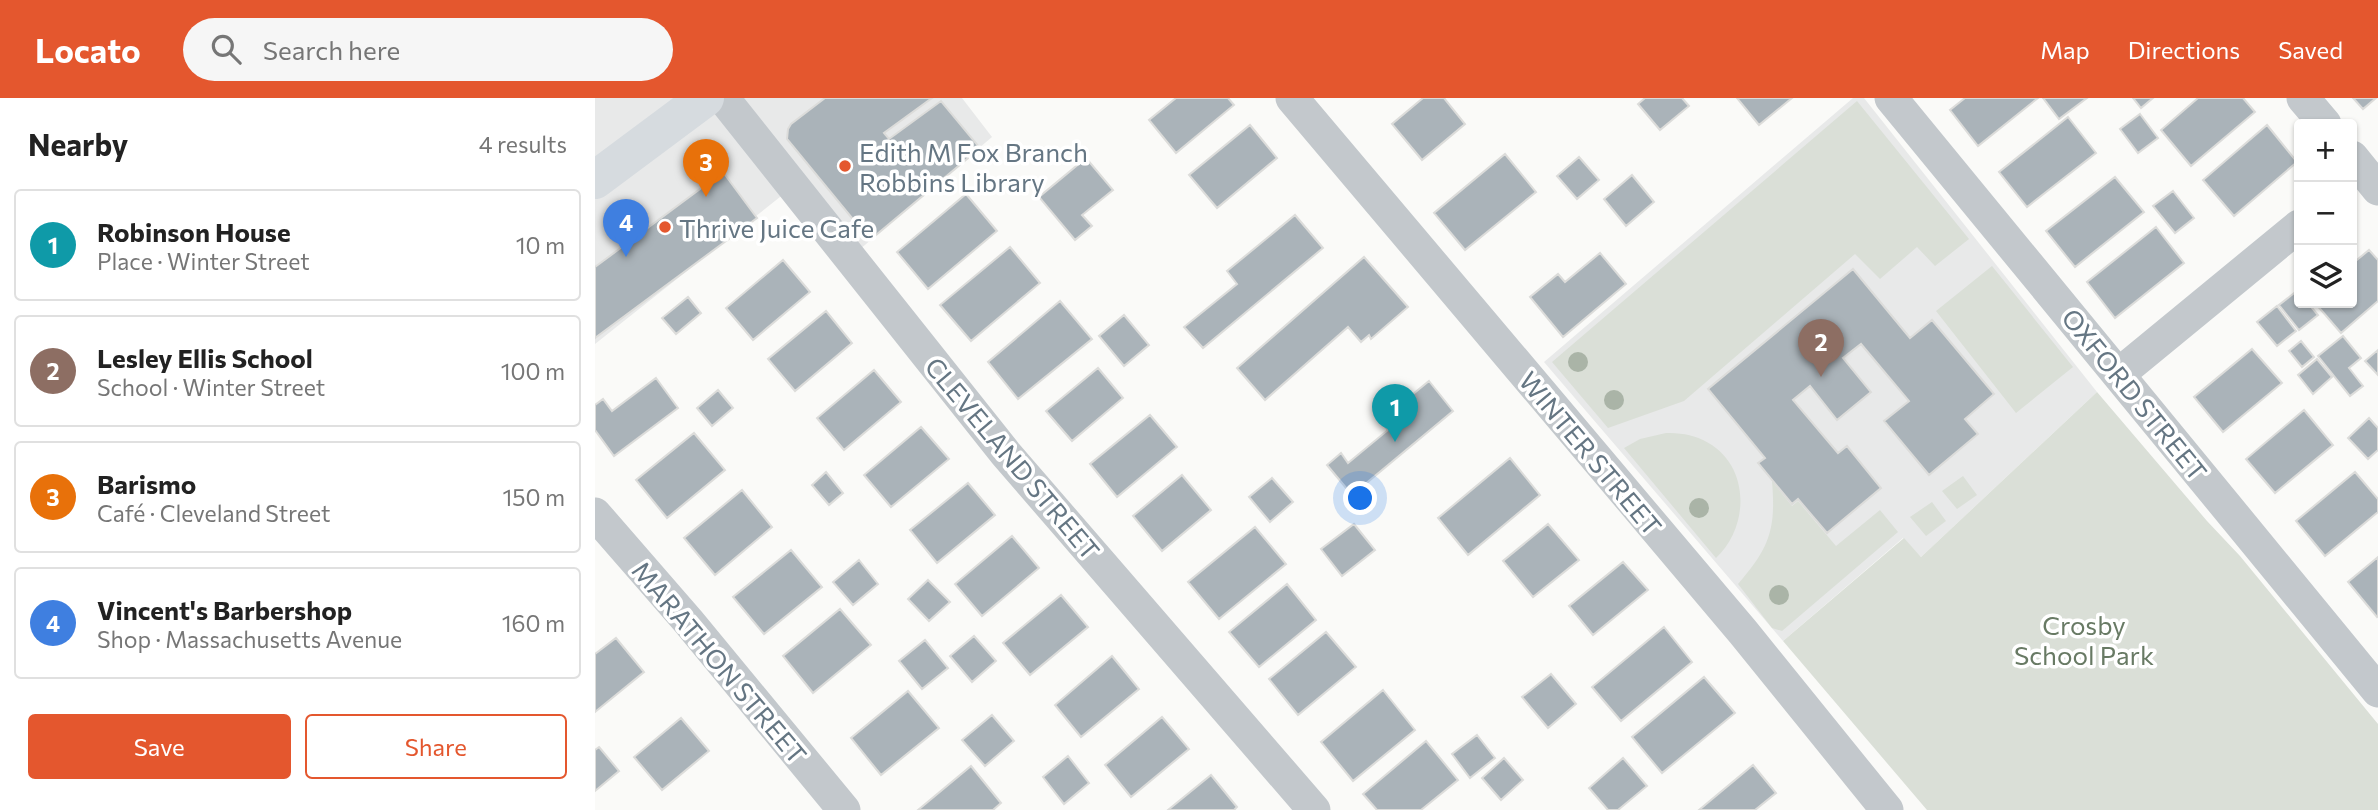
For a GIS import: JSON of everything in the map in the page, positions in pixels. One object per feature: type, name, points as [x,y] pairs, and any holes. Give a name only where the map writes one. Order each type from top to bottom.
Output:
[{"type":"highway","points":[[595,180],[705,98]]},
{"type":"street","name":"CLEVELAND STREET","points":[[723,98],[1006,454],[1314,810]]},
{"type":"street","name":"WINTER STREET","points":[[1292,98],[1743,632],[1887,810]]},
{"type":"street","name":"OXFORD STREET","points":[[1891,98],[2378,691]]},
{"type":"street","points":[[2303,98],[2321,119]]},
{"type":"street","points":[[2119,374],[2294,230]]},
{"type":"street","name":"MARATHON STREET","points":[[595,514],[688,621],[844,810]]},
{"type":"shaded area","points":[[595,98],[962,98],[992,137],[859,250],[804,178],[595,344]]},
{"type":"shaded area","points":[[1853,98],[1864,98],[2097,392],[1921,557],[1903,538],[1783,641],[1544,362]]},
{"type":"green space","points":[[1857,101],[1969,239],[1935,266],[1917,247],[1880,279],[1855,254],[1684,401],[1608,428],[1552,362]]},
{"type":"green space","points":[[1992,266],[2073,367],[2016,413],[1936,311]]},
{"type":"green space","name":"Crosby School Park","points":[[2097,392],[2240,556],[2378,724],[2378,810],[1927,810],[1783,641],[1904,538],[1921,557]]},
{"type":"green space","points":[[1666,433],[1685,434],[1703,440],[1718,450],[1730,463],[1737,478],[1740,512],[1735,529],[1716,558],[1624,448],[1640,439]]},
{"type":"green space","points":[[1963,476],[1977,495],[1957,509],[1942,491]]},
{"type":"green space","points":[[1772,481],[1792,506],[1798,501],[1836,546],[1880,510],[1898,532],[1782,631],[1772,628],[1738,584],[1769,537],[1773,512]]},
{"type":"green space","points":[[1932,502],[1946,521],[1926,536],[1910,517]]},
{"type":"building","points":[[825,98],[932,98],[884,133],[889,139],[941,101],[980,148],[870,240],[787,139],[791,124]]},
{"type":"building","points":[[1176,98],[1228,98],[1234,105],[1176,153],[1149,120]]},
{"type":"building","points":[[1423,98],[1444,98],[1465,124],[1422,160],[1392,124]]},
{"type":"building","points":[[1645,98],[1682,98],[1689,106],[1660,130],[1638,104]]},
{"type":"building","points":[[1737,98],[1792,98],[1759,125]]},
{"type":"building","points":[[1965,98],[2038,98],[1978,146],[1950,110]]},
{"type":"building","points":[[2043,98],[2087,98],[2059,119]]},
{"type":"building","points":[[2133,98],[2153,98],[2141,108]]},
{"type":"building","points":[[2198,98],[2243,98],[2255,112],[2191,166],[2161,130]]},
{"type":"building","points":[[2353,98],[2376,98],[2363,109]]},
{"type":"building","points":[[2140,114],[2158,138],[2138,153],[2120,129]]},
{"type":"building","points":[[2068,117],[2096,153],[2027,207],[1999,172]]},
{"type":"building","points":[[1250,125],[1277,158],[1217,208],[1189,175]]},
{"type":"building","points":[[2267,125],[2294,158],[2294,165],[2234,216],[2203,180]]},
{"type":"building","points":[[1505,154],[1536,192],[1465,250],[1434,213]]},
{"type":"building","points":[[1579,157],[1599,180],[1577,199],[1557,176]]},
{"type":"building","points":[[1086,158],[1113,190],[1082,215],[1092,226],[1075,240],[1039,197]]},
{"type":"building","points":[[723,172],[757,218],[595,338],[595,267]]},
{"type":"building","points":[[1632,175],[1654,202],[1626,226],[1604,199]]},
{"type":"building","points":[[2115,177],[2144,212],[2075,267],[2046,231]]},
{"type":"building","points":[[2173,191],[2194,218],[2175,233],[2153,206]]},
{"type":"building","points":[[966,194],[997,231],[928,289],[897,252]]},
{"type":"building","points":[[1295,215],[1323,248],[1203,348],[1184,327],[1237,284],[1227,271]]},
{"type":"building","points":[[2156,227],[2184,263],[2115,318],[2087,282]]},
{"type":"building","points":[[1010,247],[1040,283],[971,341],[940,305]]},
{"type":"building","points":[[2369,250],[2378,260],[2378,301],[2341,333],[2319,308],[2357,308],[2357,260]]},
{"type":"building","points":[[1600,253],[1626,284],[1563,337],[1530,297],[1558,274],[1565,282]]},
{"type":"building","points":[[1364,257],[1408,307],[1371,339],[1369,335],[1361,342],[1348,327],[1265,400],[1237,368]]},
{"type":"building","points":[[783,260],[810,292],[753,340],[726,308]]},
{"type":"building","points":[[1853,269],[1910,338],[1932,320],[1994,394],[1965,419],[1978,434],[1929,475],[1884,421],[1909,401],[1861,344],[1843,358],[1871,392],[1837,420],[1810,386],[1793,400],[1838,453],[1847,446],[1881,488],[1827,533],[1798,499],[1792,504],[1758,463],[1765,458],[1708,389]]},
{"type":"building","points":[[2294,293],[2294,308],[2312,308],[2318,315],[2299,330],[2279,305]]},
{"type":"building","points":[[688,297],[701,313],[676,334],[662,318]]},
{"type":"building","points":[[1060,301],[1092,339],[1018,399],[988,362]]},
{"type":"building","points":[[2277,306],[2296,331],[2277,346],[2257,322]]},
{"type":"building","points":[[826,311],[852,343],[795,391],[768,359]]},
{"type":"building","points":[[1124,315],[1149,345],[1124,366],[1099,336]]},
{"type":"building","points":[[2343,336],[2361,358],[2349,368],[2363,386],[2350,396],[2318,356]]},
{"type":"building","points":[[2301,341],[2314,357],[2302,367],[2289,351]]},
{"type":"building","points":[[2252,349],[2282,383],[2223,432],[2194,397]]},
{"type":"building","points":[[2378,350],[2378,375],[2365,361]]},
{"type":"building","points":[[2317,359],[2332,377],[2313,394],[2298,375]]},
{"type":"building","points":[[1098,368],[1123,398],[1072,441],[1046,411]]},
{"type":"building","points":[[874,370],[901,402],[844,450],[817,418]]},
{"type":"building","points":[[656,378],[678,408],[614,456],[595,430],[595,405],[603,399],[612,411]]},
{"type":"building","points":[[1429,381],[1453,411],[1352,495],[1327,465],[1341,453],[1348,463],[1388,430],[1380,421]]},
{"type":"building","points":[[718,390],[733,408],[712,426],[697,408]]},
{"type":"building","points":[[2304,410],[2333,445],[2275,493],[2246,459]]},
{"type":"building","points":[[1150,415],[1177,447],[1117,497],[1090,464]]},
{"type":"building","points":[[2369,418],[2378,428],[2378,450],[2368,459],[2348,438]]},
{"type":"building","points":[[921,427],[949,459],[891,507],[864,475]]},
{"type":"building","points":[[694,433],[725,470],[667,518],[636,480]]},
{"type":"building","points":[[1510,458],[1540,495],[1468,555],[1438,518]]},
{"type":"building","points":[[826,472],[843,493],[829,505],[812,485]]},
{"type":"building","points":[[2355,472],[2378,499],[2378,512],[2325,556],[2296,521]]},
{"type":"building","points":[[1182,475],[1211,510],[1162,551],[1133,516]]},
{"type":"building","points":[[1272,478],[1293,502],[1270,522],[1249,497]]},
{"type":"building","points":[[968,483],[995,515],[937,563],[910,530]]},
{"type":"building","points":[[742,490],[772,527],[715,575],[684,538]]},
{"type":"building","points":[[1354,524],[1375,550],[1342,576],[1321,549]]},
{"type":"building","points":[[1548,524],[1579,560],[1533,597],[1503,561]]},
{"type":"building","points":[[1255,527],[1286,564],[1219,619],[1188,582]]},
{"type":"building","points":[[1012,536],[1039,568],[982,616],[955,584]]},
{"type":"building","points":[[791,550],[822,587],[764,634],[733,597]]},
{"type":"building","points":[[2378,557],[2378,616],[2377,617],[2348,582]]},
{"type":"building","points":[[859,560],[878,584],[853,605],[833,582]]},
{"type":"building","points":[[1623,562],[1648,590],[1593,635],[1569,606]]},
{"type":"building","points":[[928,580],[950,602],[929,621],[908,599]]},
{"type":"building","points":[[1287,584],[1316,620],[1259,667],[1229,632]]},
{"type":"building","points":[[1061,595],[1088,627],[1030,675],[1003,643]]},
{"type":"building","points":[[840,609],[871,645],[813,693],[783,656]]},
{"type":"building","points":[[1664,627],[1692,662],[1621,721],[1592,687]]},
{"type":"building","points":[[1326,632],[1356,667],[1298,715],[1269,679]]},
{"type":"building","points":[[974,636],[996,661],[972,682],[950,656]]},
{"type":"building","points":[[616,638],[644,672],[595,712],[595,654]]},
{"type":"building","points":[[925,640],[948,668],[922,689],[899,661]]},
{"type":"building","points":[[1112,656],[1139,689],[1081,737],[1055,705]]},
{"type":"building","points":[[1551,674],[1576,704],[1548,728],[1522,697]]},
{"type":"building","points":[[1704,677],[1735,713],[1662,773],[1632,737]]},
{"type":"building","points":[[1383,690],[1415,730],[1353,781],[1321,742]]},
{"type":"building","points":[[908,691],[939,728],[881,775],[851,738]]},
{"type":"building","points":[[992,715],[1014,741],[985,766],[962,740]]},
{"type":"building","points":[[1162,717],[1189,749],[1131,797],[1105,765]]},
{"type":"building","points":[[681,718],[709,751],[662,790],[634,757]]},
{"type":"building","points":[[1477,735],[1495,758],[1470,778],[1452,754]]},
{"type":"building","points":[[1426,741],[1458,780],[1421,810],[1377,810],[1363,794]]},
{"type":"building","points":[[599,747],[619,771],[595,791],[595,750]]},
{"type":"building","points":[[1068,756],[1089,783],[1064,804],[1043,777]]},
{"type":"building","points":[[1504,758],[1523,780],[1501,800],[1482,778]]},
{"type":"building","points":[[1623,758],[1647,786],[1618,810],[1608,810],[1589,788]]},
{"type":"building","points":[[1753,765],[1776,793],[1755,810],[1699,810]]},
{"type":"building","points":[[971,766],[1001,803],[993,810],[918,810]]},
{"type":"building","points":[[1211,775],[1237,807],[1234,810],[1168,810]]},
{"type":"place","name":"Edith M Fox Branch Robbins Library","points":[[845,166]]},
{"type":"place","name":"Barismo","points":[[706,197]]},
{"type":"place","name":"Thrive Juice Cafe","points":[[665,227]]},
{"type":"place","name":"Vincent's Barbershop","points":[[626,257]]},
{"type":"place","name":"Lesley Ellis School","points":[[1821,377]]},
{"type":"place","name":"Robinson House","points":[[1395,442]]}]
